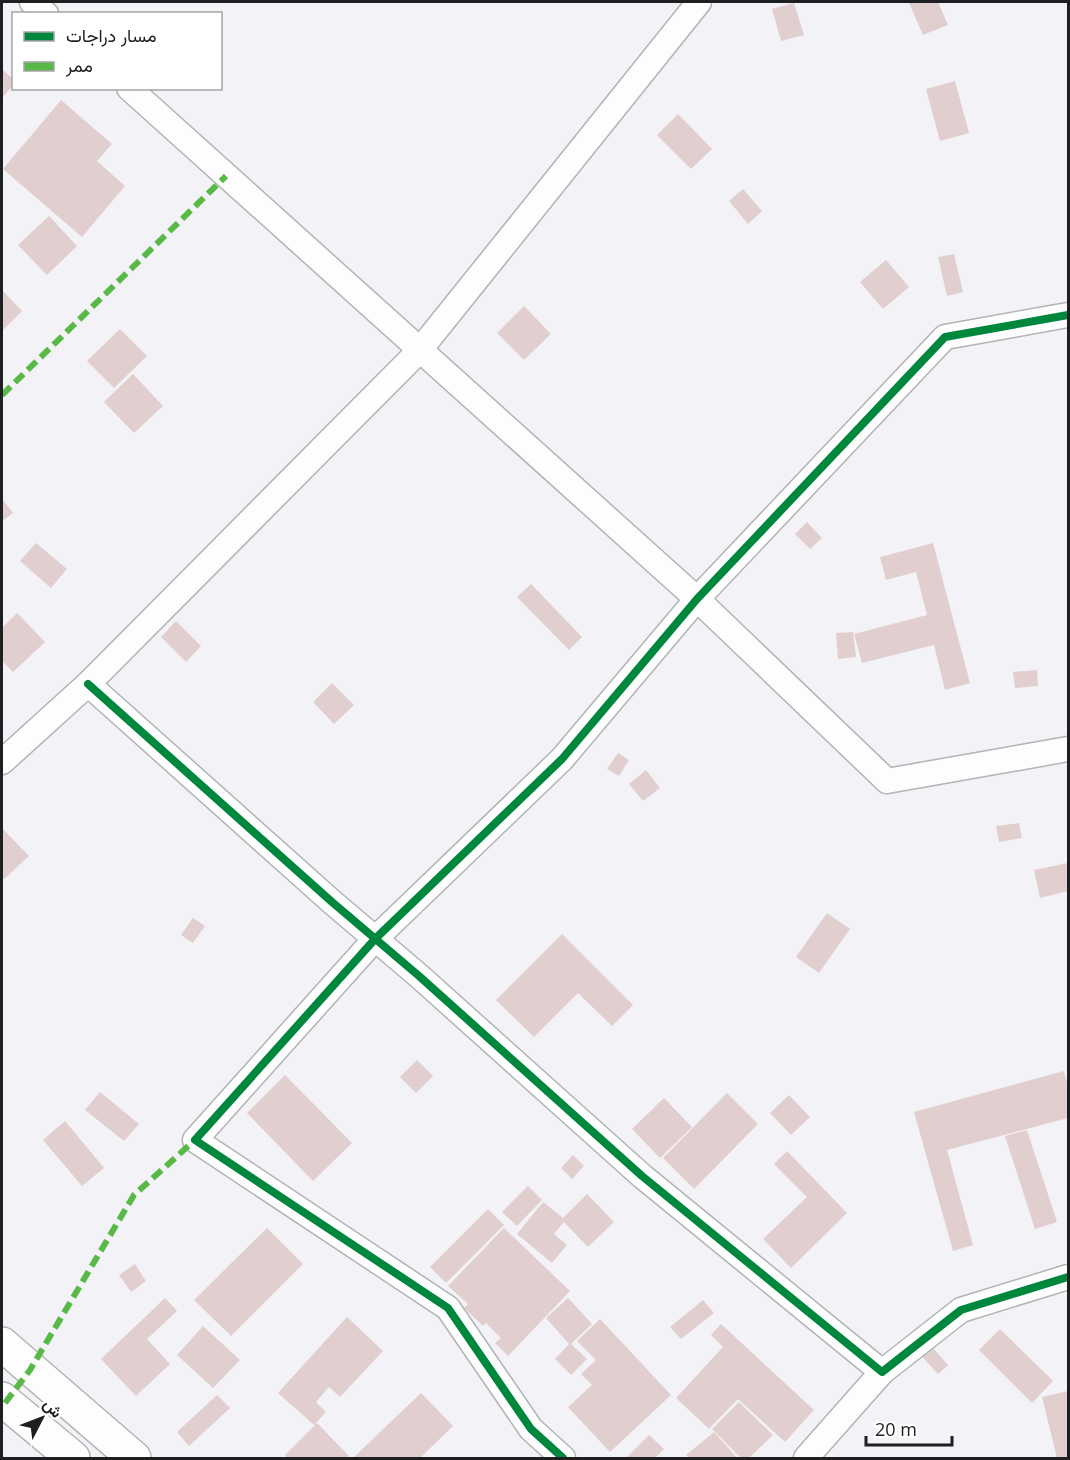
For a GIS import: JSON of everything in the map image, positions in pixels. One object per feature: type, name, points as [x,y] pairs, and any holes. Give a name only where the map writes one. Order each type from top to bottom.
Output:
[{"type":"street","points":[[32,2],[44,12]]},
{"type":"street","points":[[2,762],[88,684],[419,351],[699,2]]},
{"type":"street","points":[[131,90],[697,599],[887,781],[1068,749]]},
{"type":"street","points":[[563,1458],[531,1429],[448,1308],[195,1140],[375,939],[562,759],[697,599],[945,337],[1068,315]]},
{"type":"street","points":[[88,684],[642,1176],[882,1372]]},
{"type":"street","points":[[806,1458],[882,1372],[961,1310],[1068,1277]]},
{"type":"street","points":[[2,1344],[134,1458]]},
{"type":"street","points":[[2,1400],[73,1458]]},
{"type":"building","points":[[938,2],[948,25],[923,35],[909,3]]},
{"type":"building","points":[[794,3],[804,35],[781,41],[772,9]]},
{"type":"building","points":[[2,69],[12,78],[12,86],[2,98]]},
{"type":"building","points":[[955,81],[969,133],[940,141],[926,89]]},
{"type":"building","points":[[61,100],[112,144],[97,161],[125,186],[82,237],[3,169]]},
{"type":"building","points":[[678,114],[712,149],[691,169],[657,135]]},
{"type":"building","points":[[743,189],[762,211],[748,224],[729,201]]},
{"type":"building","points":[[49,216],[77,246],[47,275],[18,245]]},
{"type":"building","points":[[954,254],[963,292],[947,296],[938,257]]},
{"type":"building","points":[[886,260],[909,287],[883,309],[860,282]]},
{"type":"building","points":[[2,290],[22,311],[2,331]]},
{"type":"building","points":[[524,306],[551,334],[524,360],[497,333]]},
{"type":"building","points":[[120,329],[147,356],[114,388],[87,361]]},
{"type":"building","points":[[133,374],[163,406],[134,433],[104,402]]},
{"type":"building","points":[[3,500],[13,513],[2,521],[2,502]]},
{"type":"building","points":[[807,522],[822,538],[810,549],[795,534]]},
{"type":"building","points":[[36,543],[67,569],[51,588],[20,561]]},
{"type":"building","points":[[933,543],[970,683],[945,690],[934,645],[862,663],[854,634],[927,615],[916,572],[886,580],[880,557]]},
{"type":"building","points":[[531,584],[582,637],[569,650],[517,597]]},
{"type":"building","points":[[17,613],[45,642],[13,672],[2,661],[2,628]]},
{"type":"building","points":[[176,621],[201,646],[186,662],[161,637]]},
{"type":"building","points":[[853,632],[856,657],[838,659],[836,633]]},
{"type":"building","points":[[1037,670],[1038,686],[1015,688],[1013,672]]},
{"type":"building","points":[[332,683],[354,705],[334,724],[313,702]]},
{"type":"building","points":[[618,753],[629,760],[619,776],[607,769]]},
{"type":"building","points":[[646,770],[660,788],[643,801],[629,784]]},
{"type":"building","points":[[1019,823],[1022,838],[999,842],[996,826]]},
{"type":"building","points":[[2,828],[29,856],[4,879],[2,876]]},
{"type":"building","points":[[1068,863],[1068,891],[1040,898],[1034,870]]},
{"type":"building","points":[[827,913],[850,929],[819,973],[796,957]]},
{"type":"building","points":[[193,918],[205,926],[193,943],[181,935]]},
{"type":"building","points":[[562,934],[633,1005],[612,1026],[578,993],[534,1037],[496,1000]]},
{"type":"building","points":[[417,1060],[433,1076],[416,1093],[400,1077]]},
{"type":"building","points":[[1064,1071],[1068,1086],[1068,1118],[947,1150],[973,1245],[953,1251],[914,1112]]},
{"type":"building","points":[[285,1075],[352,1143],[313,1181],[247,1113]]},
{"type":"building","points":[[100,1092],[139,1124],[124,1141],[85,1110]]},
{"type":"building","points":[[727,1093],[758,1124],[694,1189],[663,1158]]},
{"type":"building","points":[[789,1095],[810,1117],[791,1135],[770,1113]]},
{"type":"building","points":[[664,1098],[692,1127],[660,1158],[632,1129]]},
{"type":"building","points":[[65,1121],[104,1168],[82,1186],[43,1140]]},
{"type":"building","points":[[1027,1130],[1057,1222],[1035,1229],[1005,1136]]},
{"type":"building","points":[[787,1151],[847,1213],[791,1268],[763,1239],[807,1197],[774,1164]]},
{"type":"building","points":[[573,1155],[584,1166],[572,1179],[561,1168]]},
{"type":"building","points":[[528,1186],[542,1200],[517,1226],[502,1212]]},
{"type":"building","points":[[587,1194],[614,1222],[588,1247],[564,1222],[554,1234],[567,1245],[552,1263],[517,1234],[543,1202],[563,1218]]},
{"type":"building","points":[[488,1209],[504,1225],[446,1283],[430,1267]]},
{"type":"building","points":[[267,1228],[303,1264],[231,1336],[194,1300]]},
{"type":"building","points":[[504,1228],[570,1291],[508,1356],[495,1343],[501,1338],[486,1323],[483,1326],[464,1308],[468,1304],[448,1286]]},
{"type":"building","points":[[135,1264],[146,1281],[131,1292],[119,1275]]},
{"type":"building","points":[[165,1298],[177,1311],[147,1339],[170,1364],[136,1396],[101,1359]]},
{"type":"building","points":[[568,1298],[592,1324],[571,1344],[587,1359],[571,1375],[555,1359],[569,1344],[546,1318]]},
{"type":"building","points":[[703,1300],[714,1313],[681,1339],[670,1327]]},
{"type":"building","points":[[347,1317],[383,1351],[340,1397],[329,1387],[316,1402],[326,1412],[314,1425],[278,1393]]},
{"type":"building","points":[[600,1319],[671,1395],[610,1452],[568,1407],[592,1385],[581,1374],[596,1360],[577,1341]]},
{"type":"building","points":[[721,1324],[814,1410],[785,1442],[738,1399],[709,1429],[676,1398],[723,1347],[711,1335]]},
{"type":"building","points":[[203,1326],[240,1360],[213,1388],[177,1355]]},
{"type":"building","points":[[1000,1329],[1053,1381],[1032,1403],[979,1350]]},
{"type":"building","points":[[927,1341],[948,1365],[938,1374],[916,1350]]},
{"type":"building","points":[[1068,1391],[1068,1458],[1057,1458],[1042,1397]]},
{"type":"building","points":[[421,1393],[453,1426],[420,1458],[353,1458]]},
{"type":"building","points":[[217,1395],[230,1408],[189,1446],[177,1432]]},
{"type":"building","points":[[739,1402],[773,1435],[749,1458],[741,1458],[712,1429]]},
{"type":"building","points":[[317,1423],[349,1456],[346,1458],[288,1458],[285,1455]]},
{"type":"building","points":[[714,1432],[737,1458],[689,1458],[686,1455]]},
{"type":"building","points":[[649,1435],[664,1449],[655,1458],[626,1458]]},
{"type":"marked path","points":[[2,395],[226,176]]},
{"type":"marked path","points":[[5,1403],[30,1370],[134,1195],[195,1140]]},
{"type":"cycle path","points":[[563,1458],[531,1429],[448,1308],[195,1140],[375,939],[562,759],[697,599],[945,337],[1068,315]]},
{"type":"cycle path","points":[[88,684],[642,1176],[882,1372],[961,1310],[1068,1277]]}]
